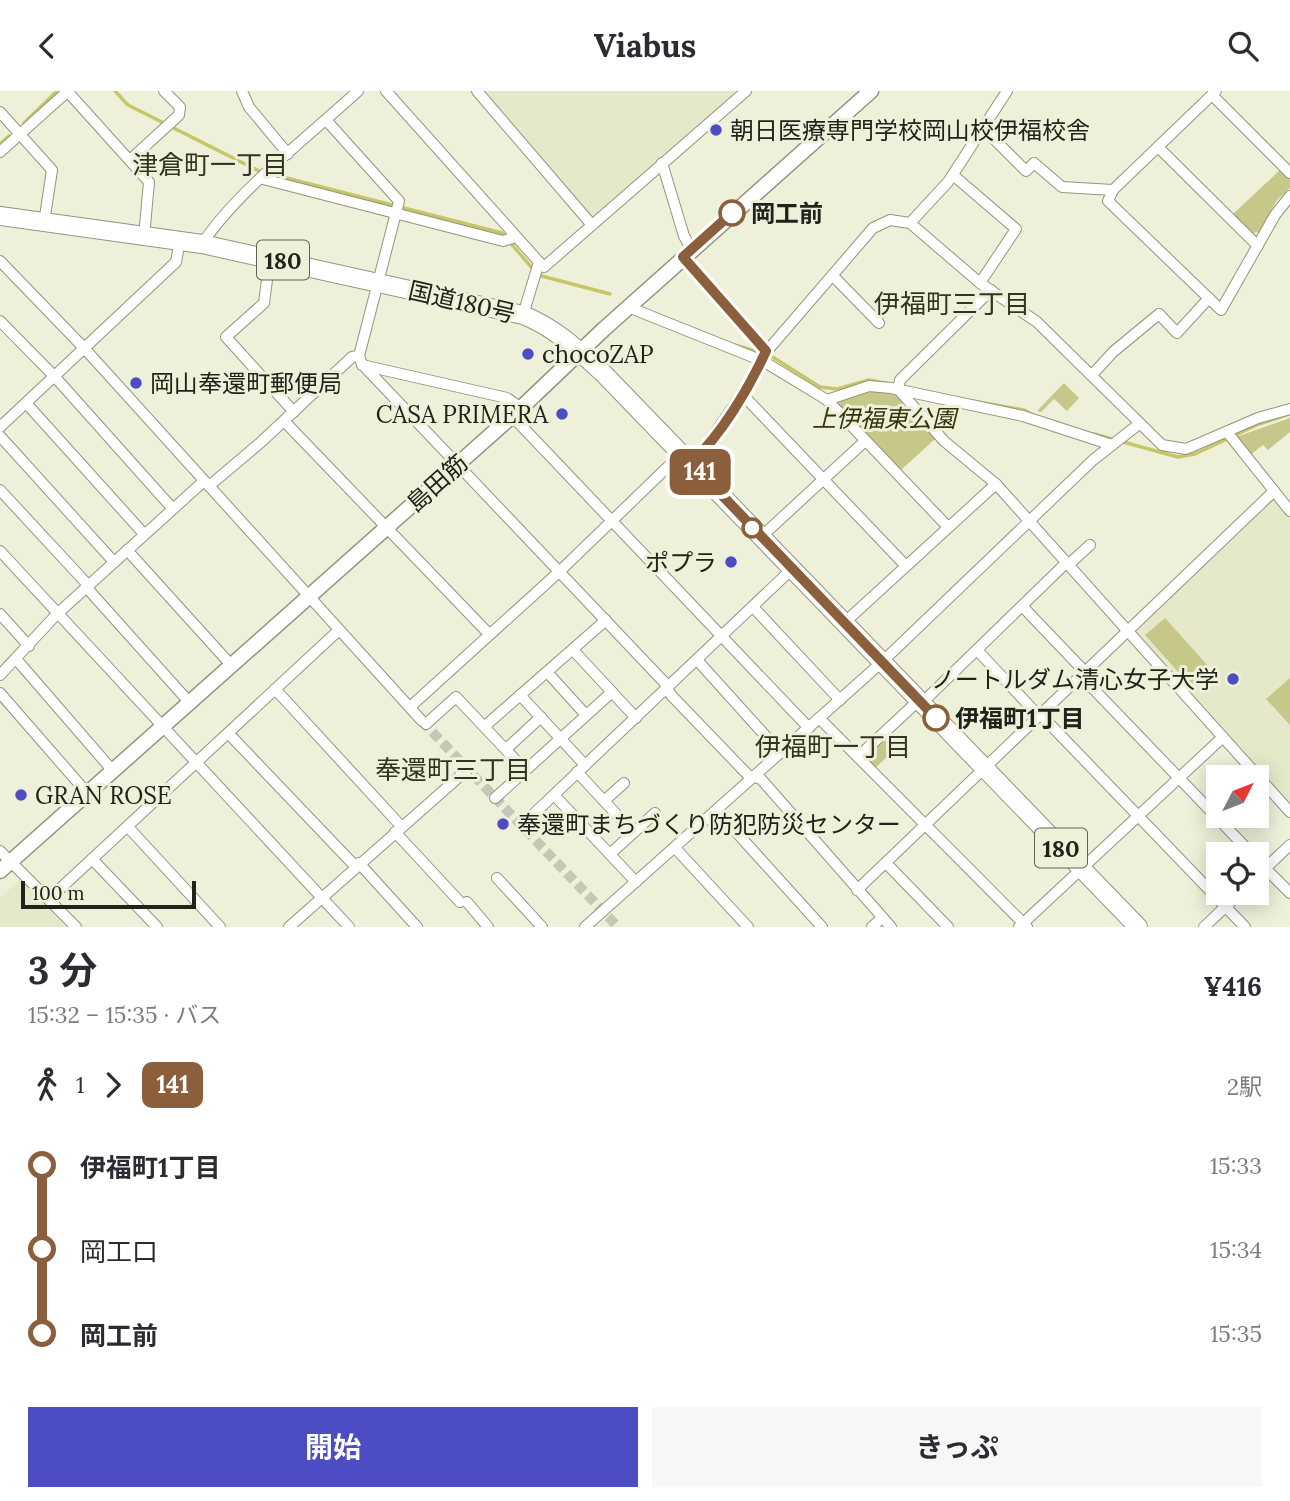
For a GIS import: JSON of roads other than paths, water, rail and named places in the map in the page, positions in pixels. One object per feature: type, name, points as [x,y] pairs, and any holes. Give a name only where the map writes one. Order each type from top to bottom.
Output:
[{"type":"highway","name":"国道180号","points":[[0,216],[202,244],[270,257],[523,315],[559,334],[687,458],[1138,927]]},
{"type":"street","points":[[0,152],[67,91],[149,183],[144,237]]},
{"type":"street","points":[[130,160],[178,115],[180,107],[164,91]]},
{"type":"street","points":[[242,91],[249,107],[288,154]]},
{"type":"street","points":[[202,244],[213,227],[358,91]]},
{"type":"street","points":[[386,91],[510,239],[544,267],[746,91]]},
{"type":"street","points":[[477,91],[592,225]]},
{"type":"street","name":"島田筋","points":[[5,867],[517,412],[687,253],[871,91]]},
{"type":"street","points":[[910,223],[953,175],[1007,91]]},
{"type":"street","points":[[1288,201],[1221,310],[1108,201],[1114,190],[1214,93],[1290,173]]},
{"type":"street","points":[[0,112],[52,170],[44,223]]},
{"type":"street","points":[[326,120],[397,209]]},
{"type":"street","points":[[982,127],[1026,171],[1034,163],[1062,187],[1114,190]]},
{"type":"street","points":[[1158,147],[1258,246]]},
{"type":"street","points":[[662,163],[687,253],[764,356]]},
{"type":"street","points":[[267,175],[510,239]]},
{"type":"street","points":[[953,175],[1016,229],[980,283]]},
{"type":"street","points":[[360,360],[397,209]]},
{"type":"street","points":[[410,707],[612,521],[687,458],[702,452],[742,394],[764,356],[878,224],[890,220],[910,223],[980,283],[1037,322],[1093,375],[1156,442],[1178,450],[1229,435],[1290,409]]},
{"type":"street","points":[[0,427],[176,262],[180,241]]},
{"type":"street","points":[[270,257],[264,303],[226,337],[294,412]]},
{"type":"street","points":[[0,261],[85,349],[424,722],[456,697],[525,770]]},
{"type":"street","points":[[523,315],[538,264]]},
{"type":"street","points":[[833,276],[879,323]]},
{"type":"street","points":[[898,385],[991,290]]},
{"type":"street","points":[[1093,375],[1113,352],[1159,314],[1177,333],[1209,299]]},
{"type":"street","points":[[628,307],[764,356],[827,400],[948,527]]},
{"type":"street","points":[[0,321],[55,377],[173,509]]},
{"type":"street","points":[[0,675],[57,614],[144,534],[284,421],[352,357],[507,398],[612,521],[809,727]]},
{"type":"street","points":[[360,360],[606,620],[748,775],[761,779],[891,927]]},
{"type":"street","points":[[827,400],[869,386],[898,385],[1118,442]]},
{"type":"street","points":[[898,385],[944,441],[996,484],[1290,812]]},
{"type":"street","points":[[742,394],[905,565]]},
{"type":"street","points":[[26,403],[144,534]]},
{"type":"street","points":[[284,421],[489,634]]},
{"type":"street","points":[[585,927],[718,812],[882,662],[1028,521],[1139,424]]},
{"type":"street","points":[[1229,435],[1290,510]]},
{"type":"street","points":[[0,436],[114,562]]},
{"type":"street","points":[[761,537],[865,441]]},
{"type":"street","points":[[844,624],[996,484]]},
{"type":"street","points":[[0,490],[190,703]]},
{"type":"street","points":[[857,890],[1273,491]]},
{"type":"street","points":[[858,757],[1090,545]]},
{"type":"street","points":[[127,550],[232,666]]},
{"type":"street","points":[[0,551],[349,927]]},
{"type":"street","points":[[522,825],[792,569]]},
{"type":"street","points":[[1022,606],[1178,779],[1240,842]]},
{"type":"street","points":[[753,607],[840,700]]},
{"type":"street","points":[[0,614],[29,646]]},
{"type":"street","points":[[485,726],[606,620]]},
{"type":"street","points":[[50,898],[339,630]]},
{"type":"street","points":[[573,650],[636,718]]},
{"type":"street","points":[[977,650],[1245,927]]},
{"type":"street","points":[[16,659],[113,771]]},
{"type":"street","points":[[697,660],[781,753]]},
{"type":"street","points":[[547,672],[586,715]]},
{"type":"street","points":[[275,689],[488,927]]},
{"type":"street","points":[[495,798],[612,692]]},
{"type":"street","points":[[0,693],[88,794]]},
{"type":"street","points":[[520,695],[561,739],[604,801],[633,832]]},
{"type":"street","points":[[506,749],[541,717]]},
{"type":"street","points":[[819,718],[1023,926],[1223,737]]},
{"type":"street","points":[[229,734],[416,927]]},
{"type":"street","points":[[289,927],[468,769]]},
{"type":"street","points":[[604,801],[624,783]]},
{"type":"street","points":[[554,795],[636,882]]},
{"type":"street","points":[[718,812],[822,927]]},
{"type":"street","points":[[610,854],[655,813]]},
{"type":"street","points":[[128,827],[220,927]]},
{"type":"street","points":[[1269,865],[1290,845]]},
{"type":"street","points":[[676,849],[748,927]]},
{"type":"street","points":[[0,851],[5,867],[50,898],[76,927]]},
{"type":"street","points":[[92,859],[157,927]]},
{"type":"street","points":[[886,863],[948,927]]},
{"type":"street","points":[[1269,871],[1290,893]]},
{"type":"street","points":[[498,879],[542,927]]},
{"type":"street","points":[[1203,927],[1226,907]]},
{"type":"street","points":[[872,927],[882,918]]},
{"type":"waterway","points":[[115,91],[128,105],[259,171],[502,233],[533,269]]},
{"type":"waterway","points":[[24,123],[56,92]]},
{"type":"waterway","points":[[0,144],[9,136]]},
{"type":"waterway","points":[[538,275],[610,294]]},
{"type":"waterway","points":[[738,346],[771,356],[820,387],[837,389],[869,380],[911,388]]},
{"type":"waterway","points":[[973,401],[1024,410],[1033,415]]},
{"type":"waterway","points":[[1094,434],[1178,457],[1195,454],[1259,424],[1290,414]]},
{"type":"tunnel","points":[[422,721],[618,927]]},
{"type":"place","name":"朝日医療専門学校岡山校伊福校舎","points":[[716,130]]},
{"type":"place","name":"岡工前","points":[[732,213]]},
{"type":"place","name":"chocoZAP","points":[[528,354]]},
{"type":"place","name":"岡山奉還町郵便局","points":[[136,383]]},
{"type":"place","name":"CASA PRIMERA","points":[[562,414]]},
{"type":"place","name":"ポプラ","points":[[731,562]]},
{"type":"place","name":"ノートルダム清心女子大学","points":[[1233,679]]},
{"type":"place","name":"伊福町1丁目","points":[[936,718]]},
{"type":"place","name":"GRAN ROSE","points":[[21,795]]},
{"type":"place","name":"奉還町まちづくり防犯防災センター","points":[[503,824]]},
{"type":"district","name":"津倉町一丁目","points":[[210,164]]},
{"type":"district","name":"伊福町三丁目","points":[[952,303]]},
{"type":"district","name":"伊福町一丁目","points":[[833,746]]},
{"type":"district","name":"奉還町三丁目","points":[[453,769]]},
{"type":"park label","name":"上伊福東公園","points":[[884,418]]}]
